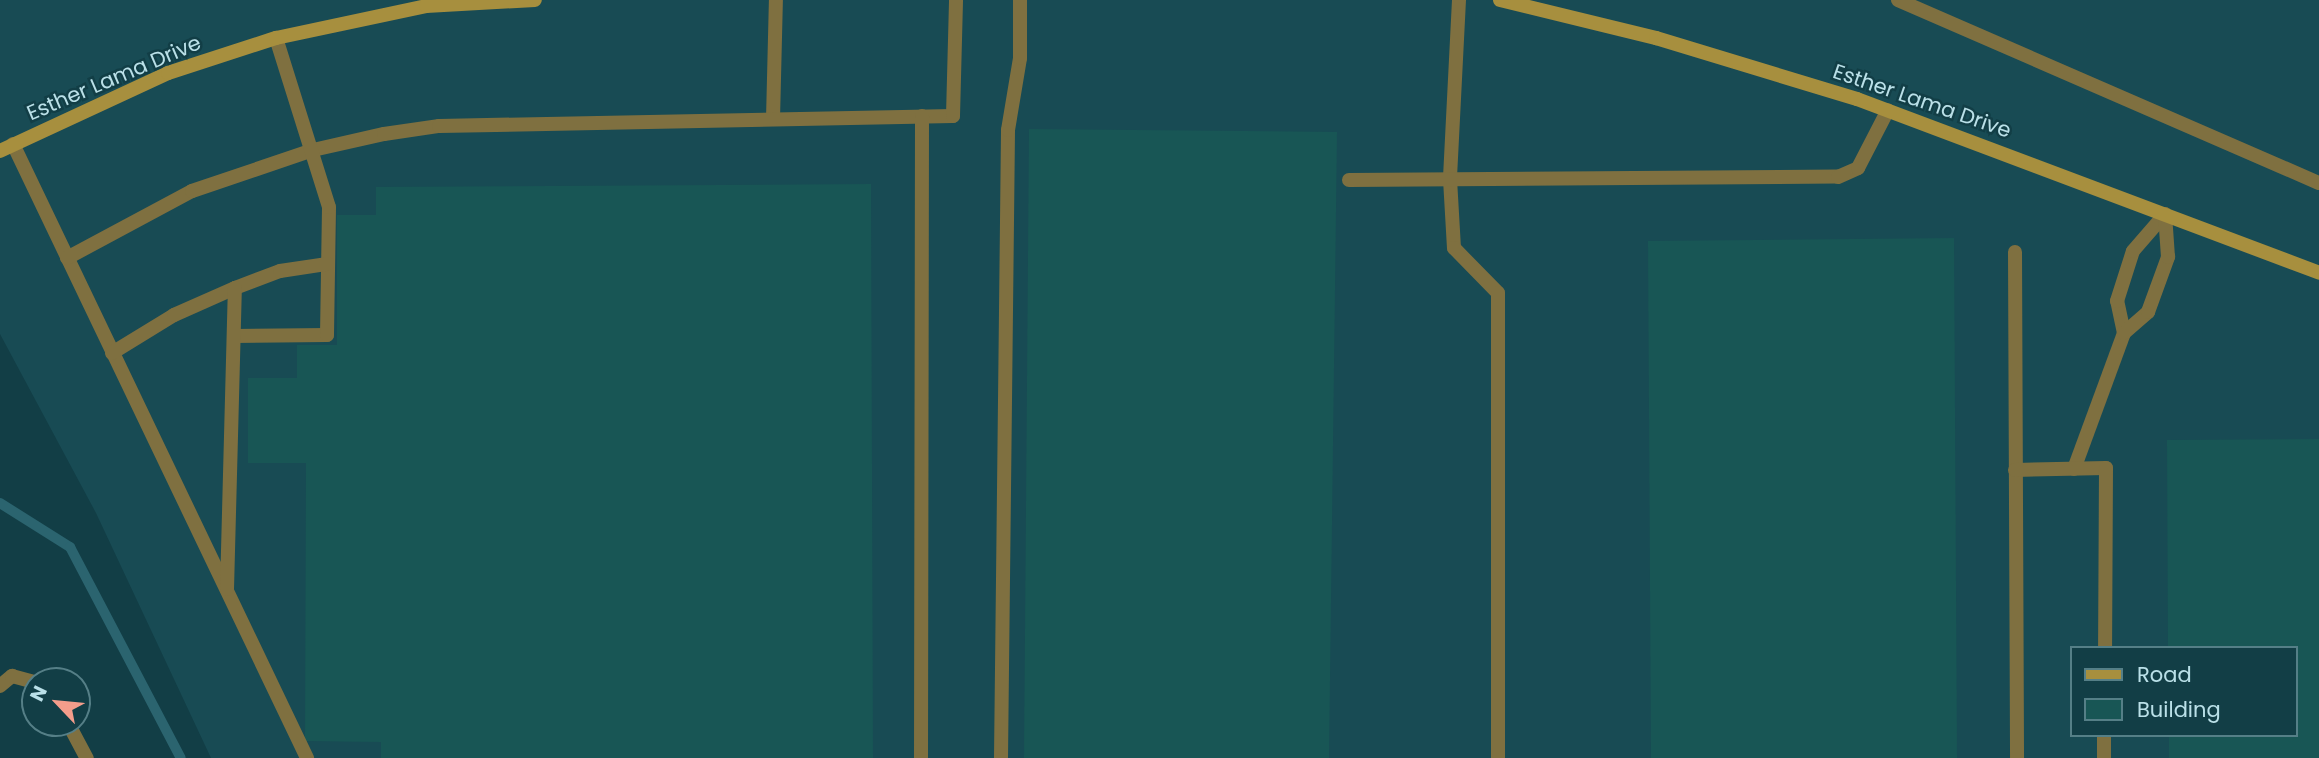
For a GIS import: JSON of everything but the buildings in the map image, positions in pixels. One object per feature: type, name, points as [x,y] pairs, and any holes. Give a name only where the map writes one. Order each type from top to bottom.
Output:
[{"type":"street","name":"Esther Lama Drive","points":[[7,148],[168,73],[276,38],[426,6],[535,0]]},
{"type":"street","name":"Esther Lama Drive","points":[[1500,0],[1557,7],[1888,110],[2319,273]]},
{"type":"lane","points":[[773,119],[776,0]]},
{"type":"lane","points":[[67,258],[192,191],[313,150],[439,125],[953,116],[956,0]]},
{"type":"lane","points":[[1001,758],[1008,131],[1020,58],[1020,0]]},
{"type":"lane","points":[[1459,0],[1450,179],[1454,248],[1498,293],[1498,758]]},
{"type":"lane","points":[[1898,0],[2319,183]]},
{"type":"lane","points":[[234,336],[327,335],[329,207],[276,38]]},
{"type":"lane","points":[[1349,180],[1838,177],[1858,168],[1888,110]]},
{"type":"lane","points":[[921,758],[922,116]]},
{"type":"lane","points":[[7,148],[67,258],[307,758]]},
{"type":"lane","points":[[2124,333],[2117,302],[2133,251],[2165,214]]},
{"type":"lane","points":[[2074,468],[2124,333],[2148,312],[2168,257],[2165,214]]},
{"type":"lane","points":[[2015,252],[2017,758]]},
{"type":"lane","points":[[112,352],[174,314],[235,288],[280,271],[327,264]]},
{"type":"lane","points":[[227,594],[235,288]]},
{"type":"lane","points":[[2015,470],[2106,468],[2105,646]]},
{"type":"lane","points":[[0,686],[12,676],[21,678]]},
{"type":"lane","points":[[76,737],[87,758]]},
{"type":"lane","points":[[2104,758],[2105,737]]},
{"type":"shaded area","points":[[0,0],[2319,0],[2319,758],[211,758],[96,513],[0,334]]},
{"type":"waterway","points":[[0,503],[70,547],[181,758]]}]
